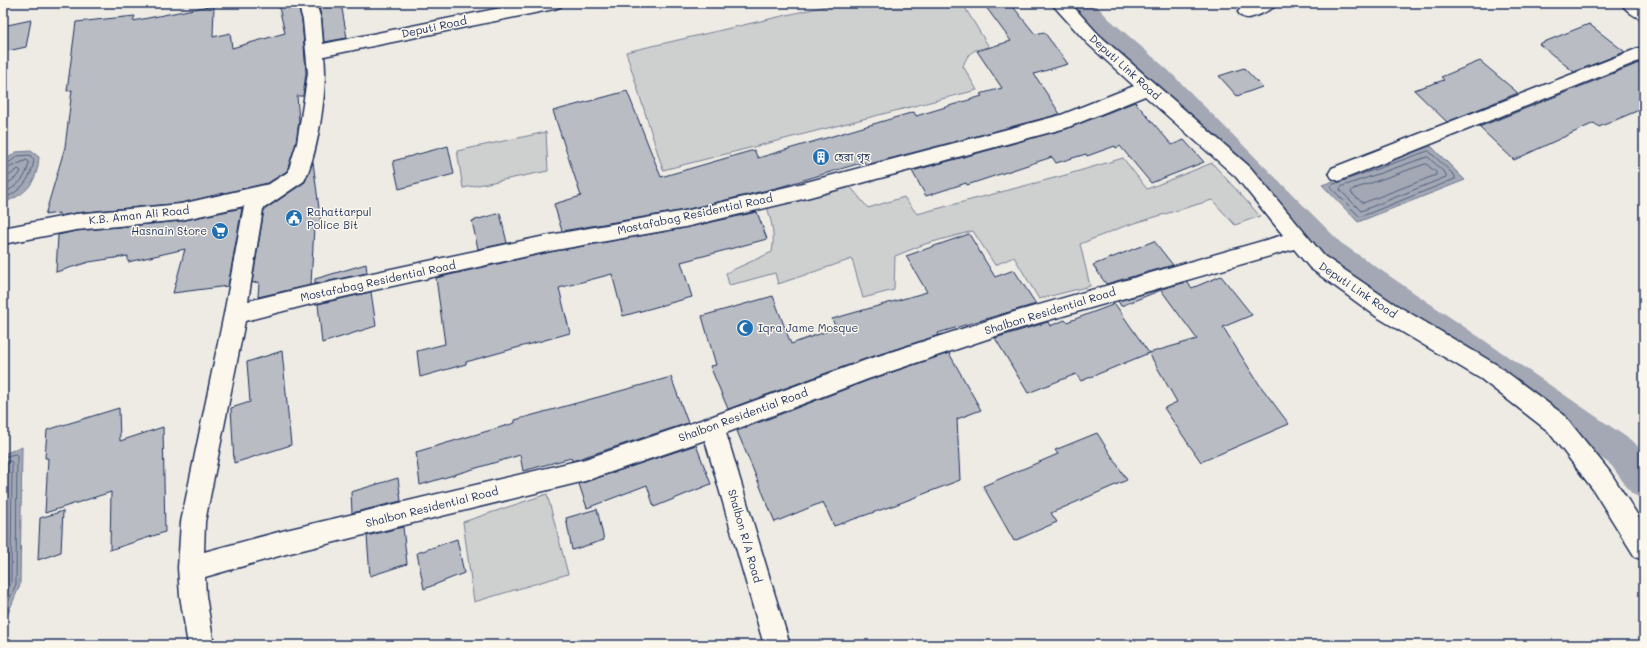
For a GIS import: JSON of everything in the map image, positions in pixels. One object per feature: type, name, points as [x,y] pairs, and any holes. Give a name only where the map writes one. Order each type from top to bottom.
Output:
[{"type":"street","points":[[201,645],[193,596],[191,568],[193,522],[235,314],[254,205],[297,176],[307,143],[317,73],[312,20],[307,3]]},
{"type":"street","name":"Deputi Road","points":[[315,52],[554,3]]},
{"type":"street","name":"Deputi Link Road","points":[[1060,3],[1093,39],[1147,88],[1199,131],[1243,172],[1317,262],[1385,310],[1489,372],[1556,423],[1601,480],[1644,548]]},
{"type":"street","points":[[1246,12],[1270,3]]},
{"type":"street","points":[[1630,3],[1644,14]]},
{"type":"street","points":[[1339,173],[1644,52]]},
{"type":"street","name":"Mostafabag Residential Road","points":[[235,314],[307,296],[550,243],[700,215],[795,193],[1066,121],[1147,88]]},
{"type":"street","name":"K.B. Aman Ali Road","points":[[3,236],[76,222],[181,212],[275,191]]},
{"type":"street","name":"Shalbon Residential Road","points":[[191,568],[286,542],[585,470],[713,427],[866,370],[1011,322],[1289,242]]},
{"type":"street","name":"Shalbon R/A Road","points":[[713,427],[777,645]]},
{"type":"shaded area","points":[[839,3],[962,3],[989,47],[972,52],[967,57],[963,66],[977,90],[663,170],[626,52]]},
{"type":"shaded area","points":[[546,132],[548,171],[463,188],[457,151]]},
{"type":"shaded area","points":[[1123,158],[1147,189],[1212,163],[1260,216],[1235,225],[1212,200],[1125,226],[1080,244],[1090,286],[1039,299],[1014,257],[995,265],[973,231],[925,244],[895,256],[894,290],[863,298],[852,259],[778,284],[775,273],[729,285],[726,273],[772,252],[772,230],[767,207],[849,185],[868,208],[904,197],[917,214],[1062,176]]},
{"type":"shaded area","points":[[547,494],[568,574],[474,602],[463,522]]},
{"type":"water","points":[[1431,146],[1465,180],[1358,222],[1322,185]]},
{"type":"water","points":[[31,151],[39,157],[36,174],[33,181],[18,196],[3,203],[3,162],[16,152]]},
{"type":"water","points":[[22,447],[20,585],[3,625],[3,454]]},
{"type":"building","points":[[278,3],[297,3],[302,20],[306,73],[303,96],[297,96],[299,121],[296,143],[287,171],[268,183],[181,203],[59,216],[59,213],[45,215],[65,147],[72,90],[67,91],[76,22],[135,16],[133,21],[214,5],[213,37],[230,33],[232,48],[285,33]]},
{"type":"building","points":[[318,3],[341,3],[347,38],[324,42],[322,20]]},
{"type":"building","points":[[983,3],[1010,3],[1035,34],[1044,32],[1068,64],[1034,74],[1060,114],[866,165],[864,162],[780,187],[685,210],[562,231],[554,204],[581,196],[553,111],[627,91],[661,177],[754,150],[758,158],[914,112],[916,116],[982,96],[980,94],[1002,88],[977,51],[1011,41]]},
{"type":"building","points":[[31,20],[26,47],[3,52],[3,26]]},
{"type":"building","points":[[1589,24],[1625,52],[1574,72],[1539,44]]},
{"type":"building","points":[[1480,61],[1518,93],[1447,122],[1414,90],[1444,80],[1441,77]]},
{"type":"building","points":[[1639,63],[1644,67],[1644,108],[1599,127],[1594,123],[1514,160],[1479,127]]},
{"type":"building","points":[[1244,68],[1262,87],[1237,96],[1219,76]]},
{"type":"building","points":[[1135,102],[1172,145],[1184,140],[1204,162],[1151,183],[1120,146],[1116,148],[1115,146],[1087,156],[1086,154],[1056,163],[1052,157],[967,185],[966,183],[926,196],[912,171],[1066,129]]},
{"type":"building","points":[[448,146],[454,174],[399,189],[393,161]]},
{"type":"building","points":[[313,162],[321,224],[314,226],[311,285],[258,297],[259,282],[252,283],[264,210],[305,182]]},
{"type":"building","points":[[242,208],[228,286],[173,293],[185,249],[128,262],[128,256],[89,262],[56,272],[58,235],[76,231],[181,221]]},
{"type":"building","points":[[757,212],[767,239],[681,262],[692,297],[623,316],[612,274],[559,288],[570,333],[466,362],[466,364],[420,377],[417,351],[445,344],[436,278],[550,252],[685,228]]},
{"type":"building","points":[[500,213],[507,243],[478,249],[472,221]]},
{"type":"building","points":[[969,234],[995,277],[1014,270],[1036,304],[938,333],[939,335],[865,359],[728,409],[710,366],[716,365],[702,316],[773,296],[791,344],[836,328],[832,319],[927,292],[906,256]]},
{"type":"building","points":[[1154,241],[1173,265],[1106,284],[1093,265]]},
{"type":"building","points":[[366,264],[367,273],[315,284],[315,279]]},
{"type":"building","points":[[1221,276],[1252,315],[1223,327],[1259,384],[1289,424],[1201,462],[1164,408],[1177,402],[1149,353],[1197,339],[1161,290],[1121,306],[1118,301],[1187,282],[1192,288]]},
{"type":"building","points":[[371,292],[376,326],[322,343],[318,304]]},
{"type":"building","points":[[1115,304],[1149,353],[1081,381],[1076,374],[1028,393],[995,338],[1048,322],[1050,326],[1065,320],[1067,322]]},
{"type":"building","points":[[282,351],[291,445],[234,463],[231,408],[250,402],[247,362]]},
{"type":"building","points":[[949,353],[981,410],[957,419],[960,480],[834,526],[823,502],[775,522],[737,431],[869,380]]},
{"type":"building","points":[[671,377],[688,423],[572,461],[571,458],[523,471],[520,455],[420,485],[416,452],[515,423],[515,420]]},
{"type":"building","points":[[119,408],[120,441],[163,427],[165,532],[110,550],[111,492],[45,513],[48,458],[45,458],[47,430]]},
{"type":"building","points":[[1097,433],[1127,480],[1051,513],[1057,522],[1014,541],[983,486],[1058,454],[1055,450]]},
{"type":"building","points":[[696,445],[711,484],[654,507],[647,485],[587,508],[579,484]]},
{"type":"building","points":[[398,478],[401,501],[352,513],[351,492]]},
{"type":"building","points":[[597,509],[604,540],[572,550],[566,518]]},
{"type":"building","points":[[63,511],[61,552],[38,560],[40,518]]},
{"type":"building","points":[[403,527],[407,564],[370,576],[367,536]]},
{"type":"building","points":[[457,539],[464,573],[424,589],[417,553]]},
{"type":"waterway","points":[[1080,3],[1100,24],[1159,76],[1331,251],[1623,454],[1644,483]]},
{"type":"place","name":"হেরা গৃহ","points":[[821,157]]},
{"type":"place","name":"Rahattarpul Police Bit","points":[[294,218]]},
{"type":"place","name":"Hasnain Store","points":[[220,231]]},
{"type":"place","name":"Iqra Jame Mosque","points":[[745,328]]}]
